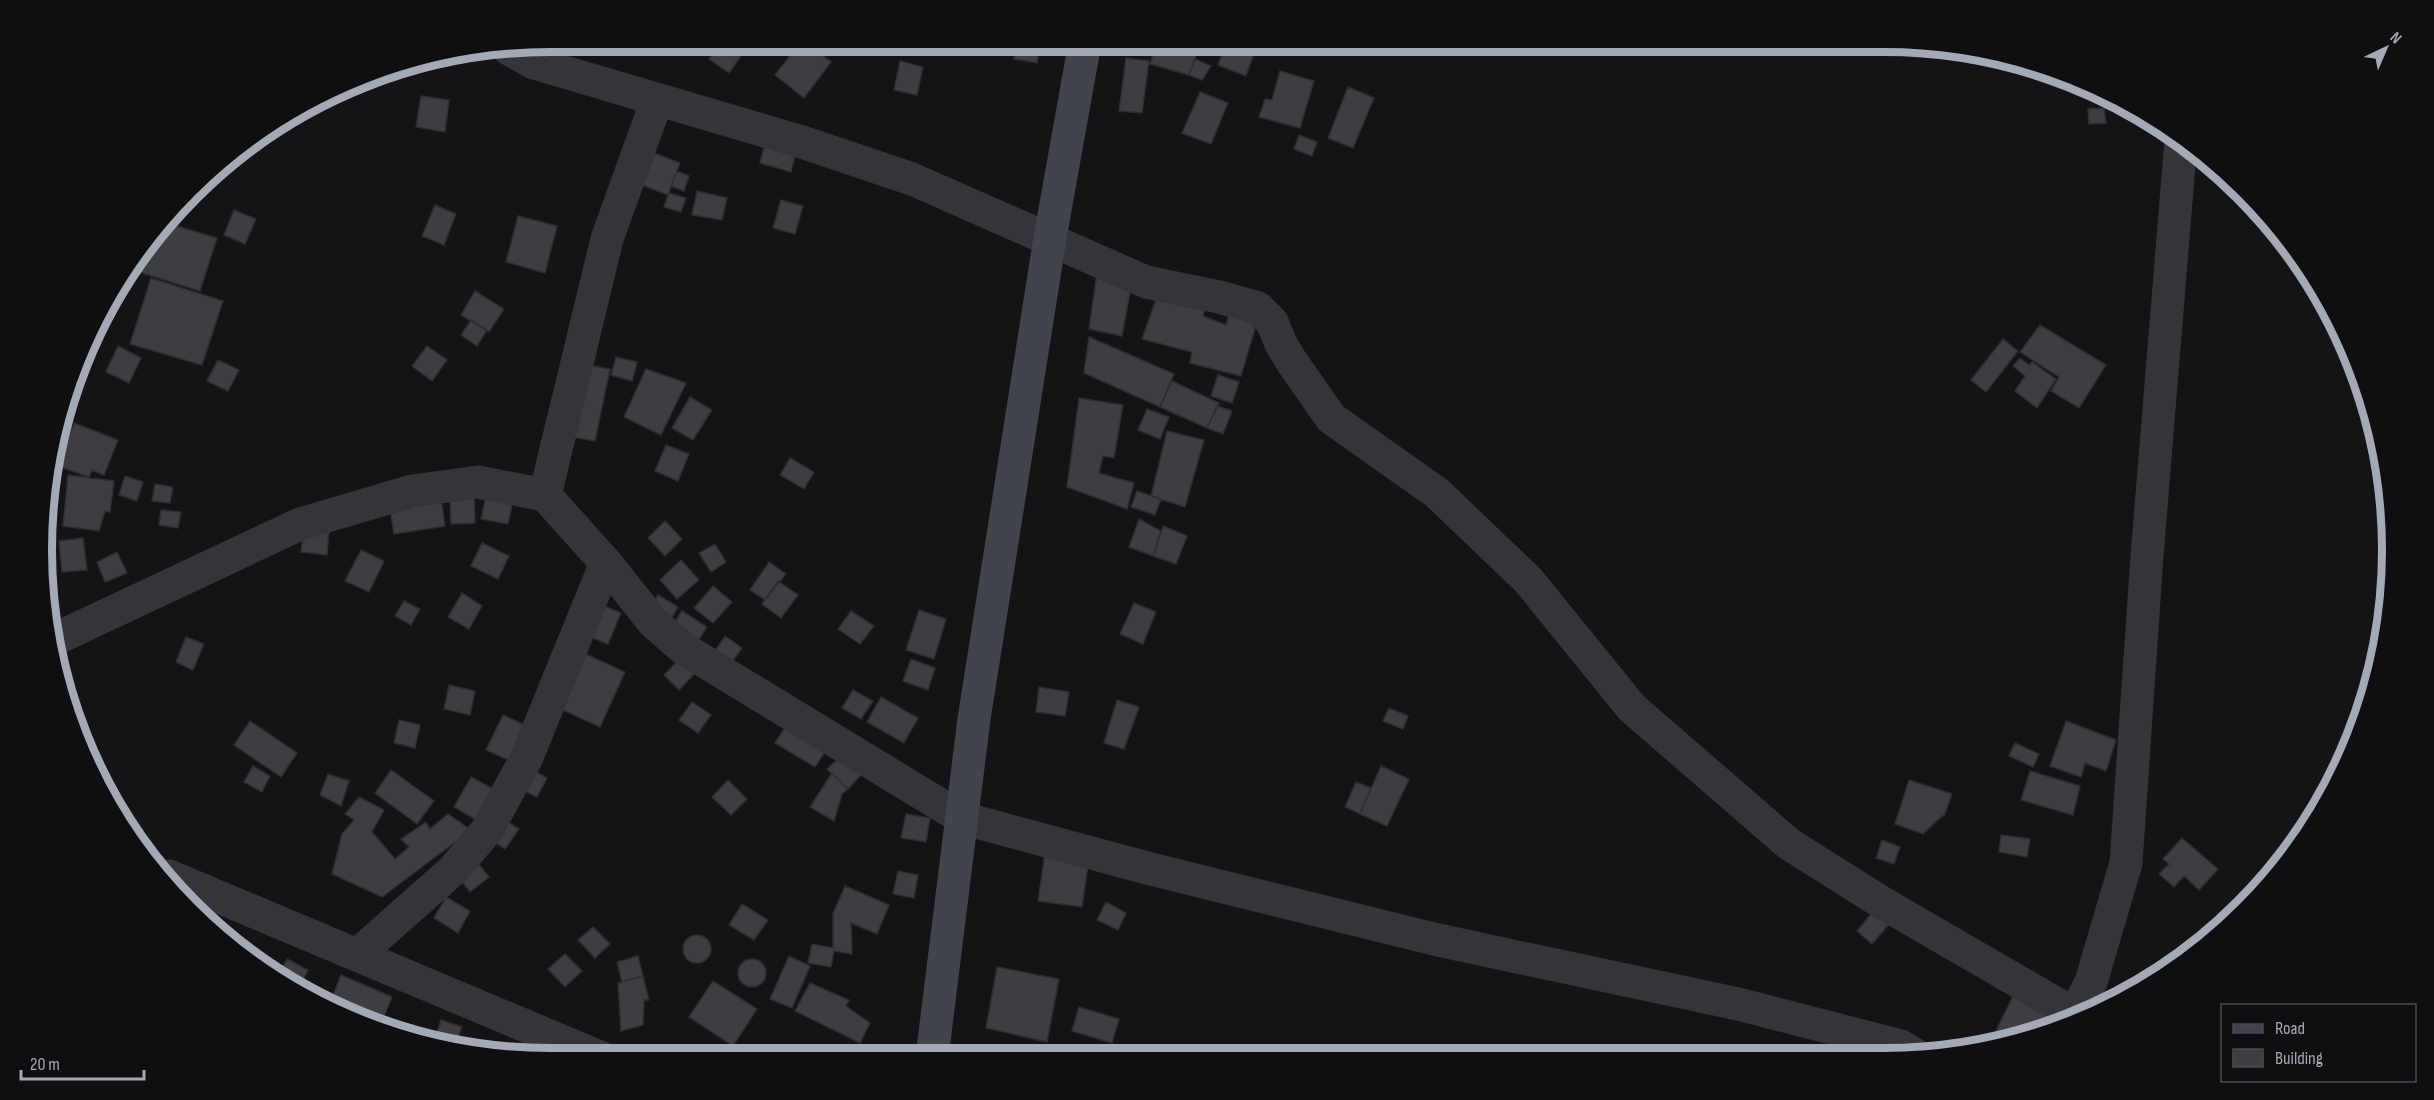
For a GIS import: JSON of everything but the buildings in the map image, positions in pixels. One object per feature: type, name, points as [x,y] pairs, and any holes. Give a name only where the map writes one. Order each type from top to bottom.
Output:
[{"type":"main road","points":[[933,1048],[976,707],[1050,238],[1083,52]]},
{"type":"street","points":[[518,54],[534,63],[799,141],[912,179],[1146,282],[1258,308],[1272,322],[1292,362],[1331,418],[1437,492],[1528,580],[1632,708],[1780,837],[1881,902],[2070,1012]]},
{"type":"street","points":[[545,495],[607,239],[657,100]]},
{"type":"street","points":[[2081,1007],[2091,982],[2126,863],[2147,556],[2180,150]]},
{"type":"street","points":[[60,637],[300,524],[412,491],[478,482],[545,495],[606,563],[653,622],[684,649],[962,818],[1147,868],[1438,940],[1738,1004],[1902,1047]]},
{"type":"street","points":[[357,955],[454,868],[488,830],[527,757],[606,563]]},
{"type":"street","points":[[177,880],[578,1048]]}]
